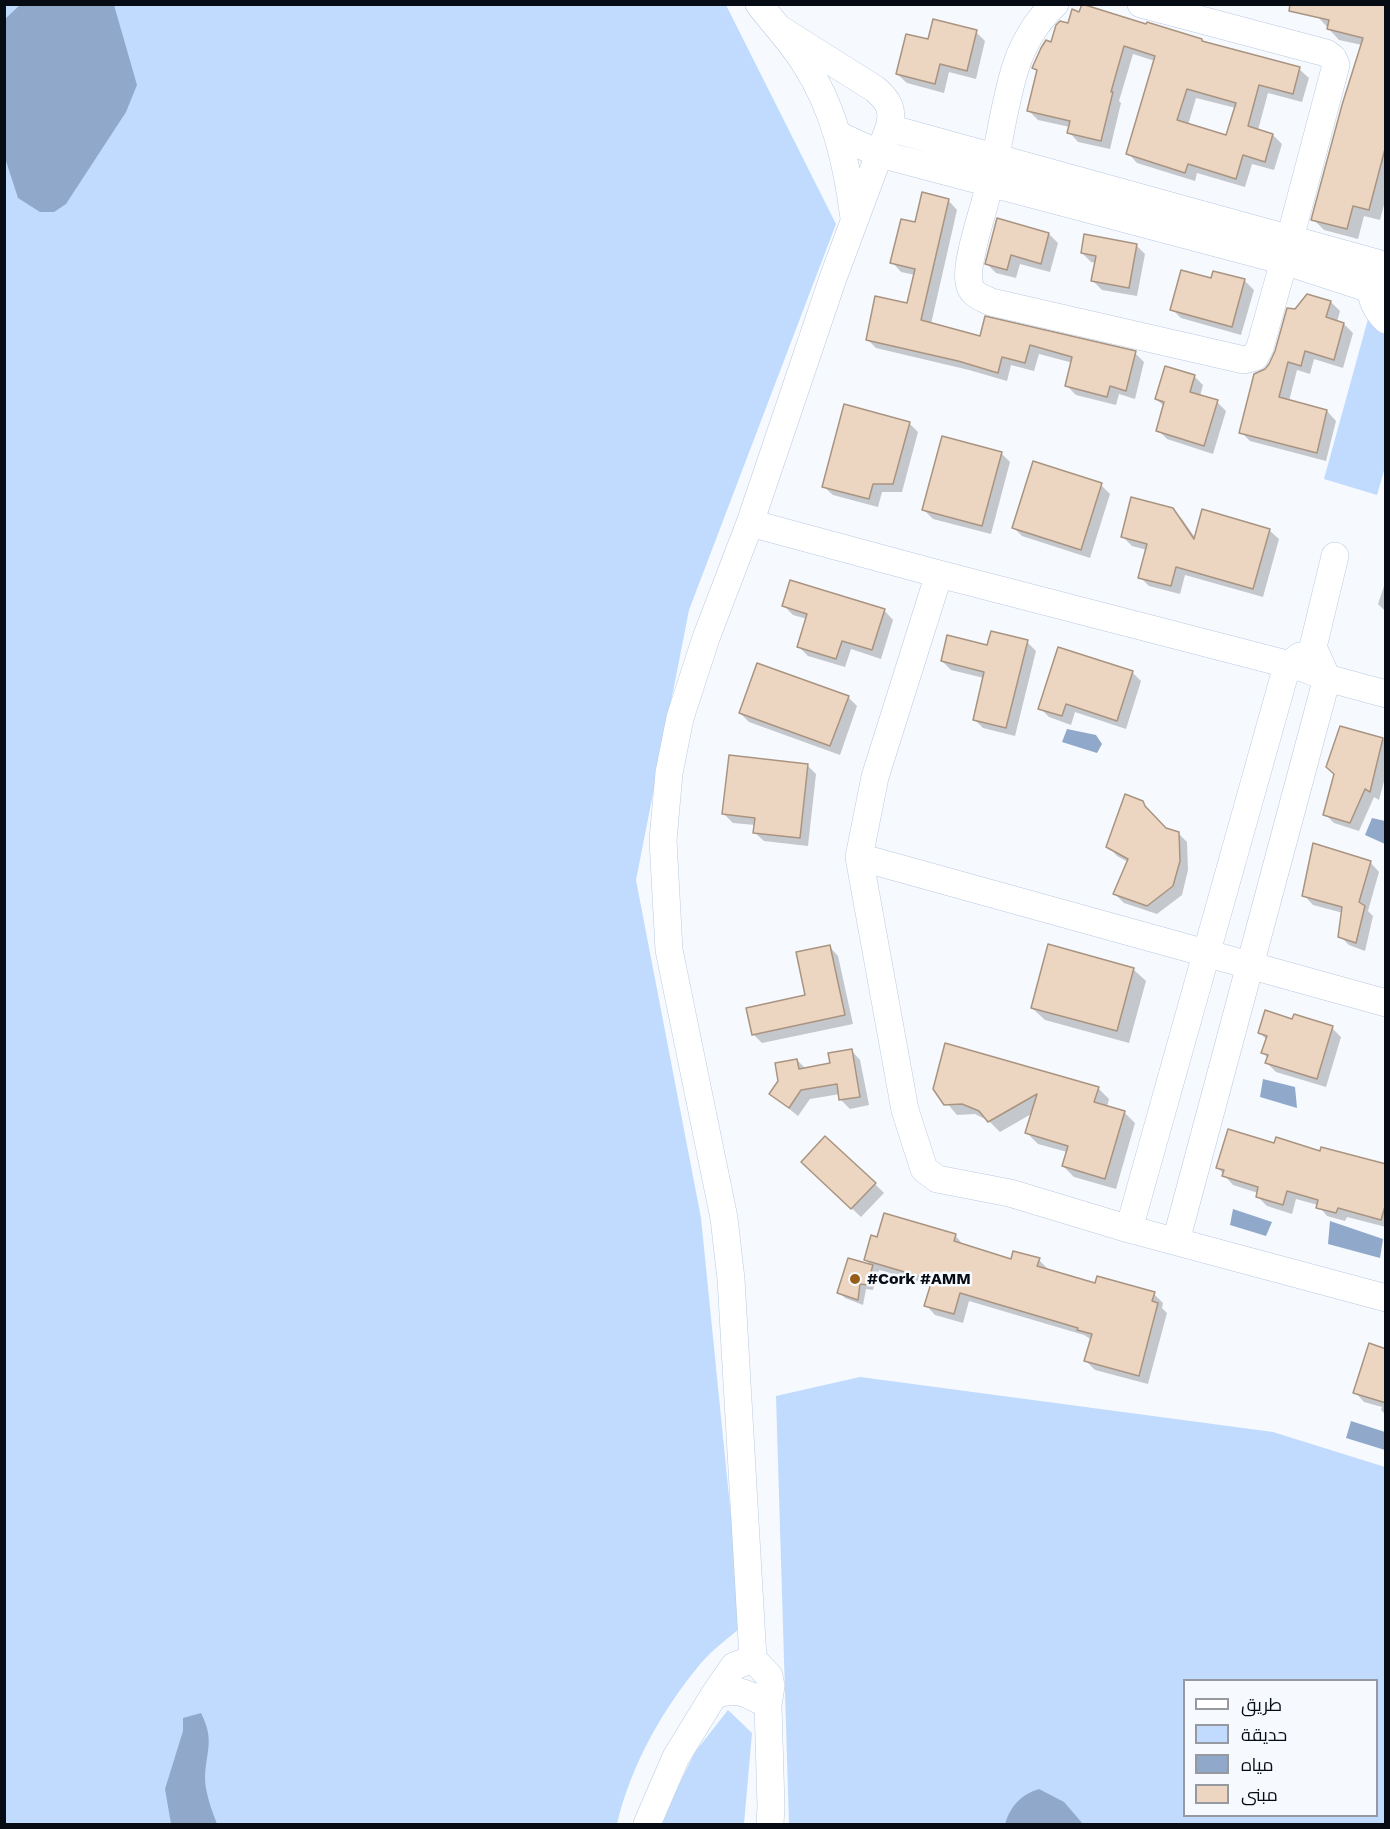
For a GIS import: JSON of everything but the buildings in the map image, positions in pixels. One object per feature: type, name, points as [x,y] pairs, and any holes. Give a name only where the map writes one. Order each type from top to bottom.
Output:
[{"type":"street","points":[[759,4],[805,63],[825,103],[838,135],[854,220]]},
{"type":"street","points":[[1055,4],[1044,14],[1033,31],[1016,65],[969,266],[969,283],[974,295],[991,302],[1244,360],[1255,357],[1260,347],[1336,70],[1333,58],[1326,53],[1141,4]]},
{"type":"street","points":[[770,1824],[768,1705],[771,1686],[769,1676],[753,1659],[731,1280],[724,1218],[669,950],[663,850],[668,785],[680,718],[706,638],[750,523],[854,220],[880,154],[892,112],[884,97],[864,82],[780,29]]},
{"type":"street","points":[[889,128],[993,171]]},
{"type":"street","points":[[838,135],[880,154],[993,171],[1287,250],[1378,269],[1374,305],[1386,320]]},
{"type":"street","points":[[750,523],[1287,666],[1306,669],[1327,678],[1386,694]]},
{"type":"street","points":[[1176,1242],[1327,678],[1313,646],[1335,556]]},
{"type":"street","points":[[939,574],[875,777],[859,856],[905,1110],[924,1169],[937,1179],[1010,1193],[1176,1242],[1386,1298]]},
{"type":"street","points":[[1129,1228],[1287,666],[1313,646]]},
{"type":"street","points":[[859,856],[1386,1003]]},
{"type":"street","points":[[647,1824],[676,1757],[714,1695],[734,1666],[753,1659]]},
{"type":"street","points":[[714,1695],[732,1690],[745,1692],[768,1705]]},
{"type":"green space","points":[[5,5],[726,5],[836,224],[689,610],[636,880],[701,1218],[742,1626],[701,1663],[661,1719],[639,1760],[617,1824],[5,1824]]},
{"type":"green space","points":[[1368,319],[1385,331],[1385,467],[1377,495],[1324,479]]},
{"type":"green space","points":[[860,1377],[1273,1432],[1385,1467],[1385,1824],[789,1824],[776,1396]]},
{"type":"green space","points":[[728,1710],[752,1733],[744,1824],[662,1824],[695,1752]]},
{"type":"water","points":[[21,4],[114,5],[137,85],[126,112],[66,204],[54,212],[40,212],[18,198],[5,158],[5,19]]},
{"type":"water","points":[[1067,729],[1096,735],[1102,744],[1097,753],[1062,742]]},
{"type":"water","points":[[1372,818],[1385,821],[1385,844],[1365,835]]},
{"type":"water","points":[[1263,1079],[1295,1087],[1297,1108],[1260,1097]]},
{"type":"water","points":[[1233,1209],[1272,1222],[1266,1236],[1230,1225]]},
{"type":"water","points":[[1330,1221],[1383,1239],[1380,1258],[1328,1244]]},
{"type":"water","points":[[1351,1421],[1385,1432],[1385,1450],[1346,1438]]},
{"type":"water","points":[[201,1713],[209,1738],[205,1783],[217,1824],[171,1824],[165,1789],[183,1731],[183,1718]]},
{"type":"water","points":[[1039,1789],[1064,1802],[1083,1824],[1005,1824],[1017,1802],[1027,1794]]},
{"type":"place","name":"#Cork #AMM","points":[[855,1279]]}]
